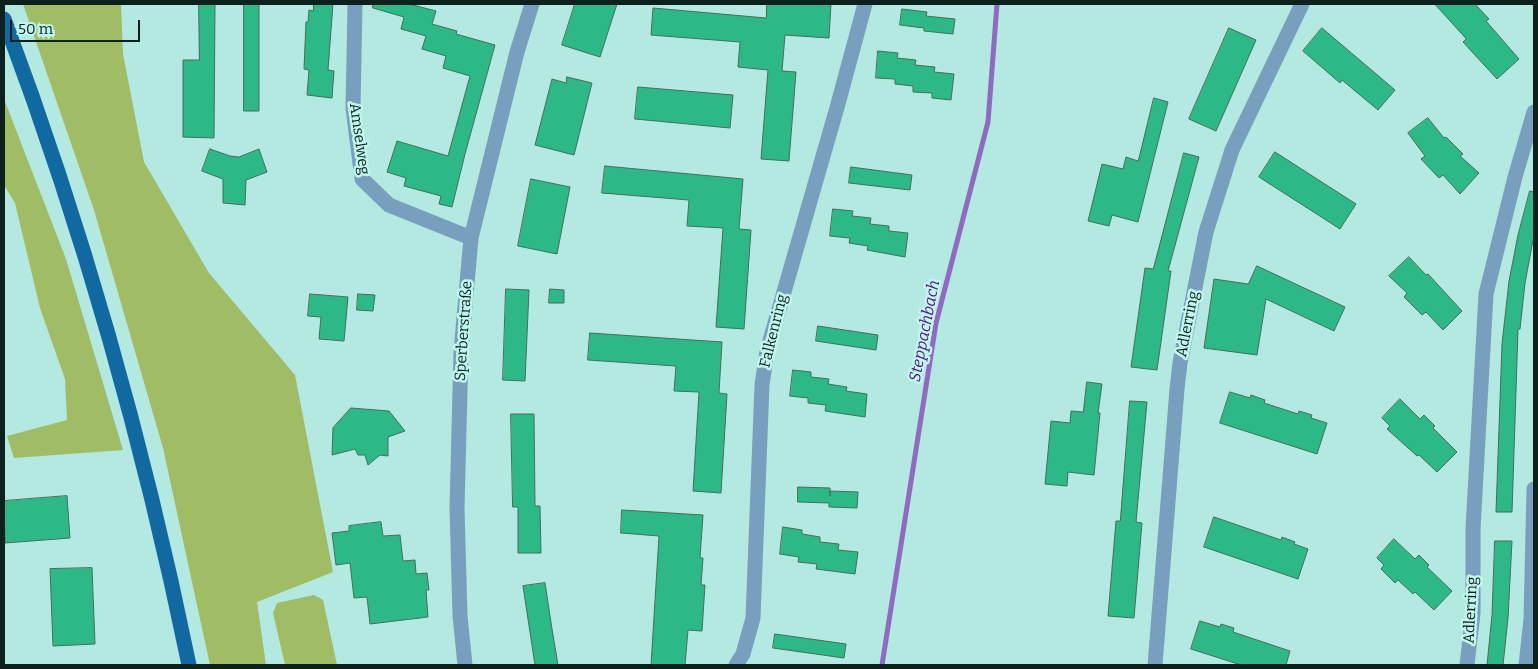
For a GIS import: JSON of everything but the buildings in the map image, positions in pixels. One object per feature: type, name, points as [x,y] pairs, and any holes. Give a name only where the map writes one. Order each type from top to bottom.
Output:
[{"type":"main road","points":[[4,19],[47,139],[103,315],[153,502],[189,665]]},
{"type":"street","name":"Amselweg","points":[[355,4],[353,108],[362,180],[389,205],[471,238]]},
{"type":"street","name":"Sperberstraße","points":[[465,665],[460,616],[457,508],[461,352],[471,238],[517,52],[532,4]]},
{"type":"street","name":"Falkenring","points":[[736,665],[743,654],[753,618],[762,386],[767,351],[865,4]]},
{"type":"street","name":"Adlerring","points":[[1155,665],[1178,380],[1206,232],[1232,150],[1302,4]]},
{"type":"street","name":"Adlerring","points":[[1467,665],[1473,613],[1473,529],[1486,294],[1515,177],[1534,112]]},
{"type":"street","points":[[1526,665],[1531,619],[1534,489]]},
{"type":"green space","points":[[23,4],[121,4],[123,54],[144,162],[209,273],[295,375],[333,572],[257,602],[266,665],[210,665],[163,448],[94,210]]},
{"type":"green space","points":[[4,99],[66,259],[123,450],[14,458],[7,436],[67,420],[65,379],[40,308],[15,203],[4,185]]},
{"type":"green space","points":[[314,595],[323,600],[337,665],[285,665],[273,613],[277,603]]},
{"type":"waterway","name":"Steppachbach","points":[[882,665],[936,323],[988,122],[997,4]]}]
